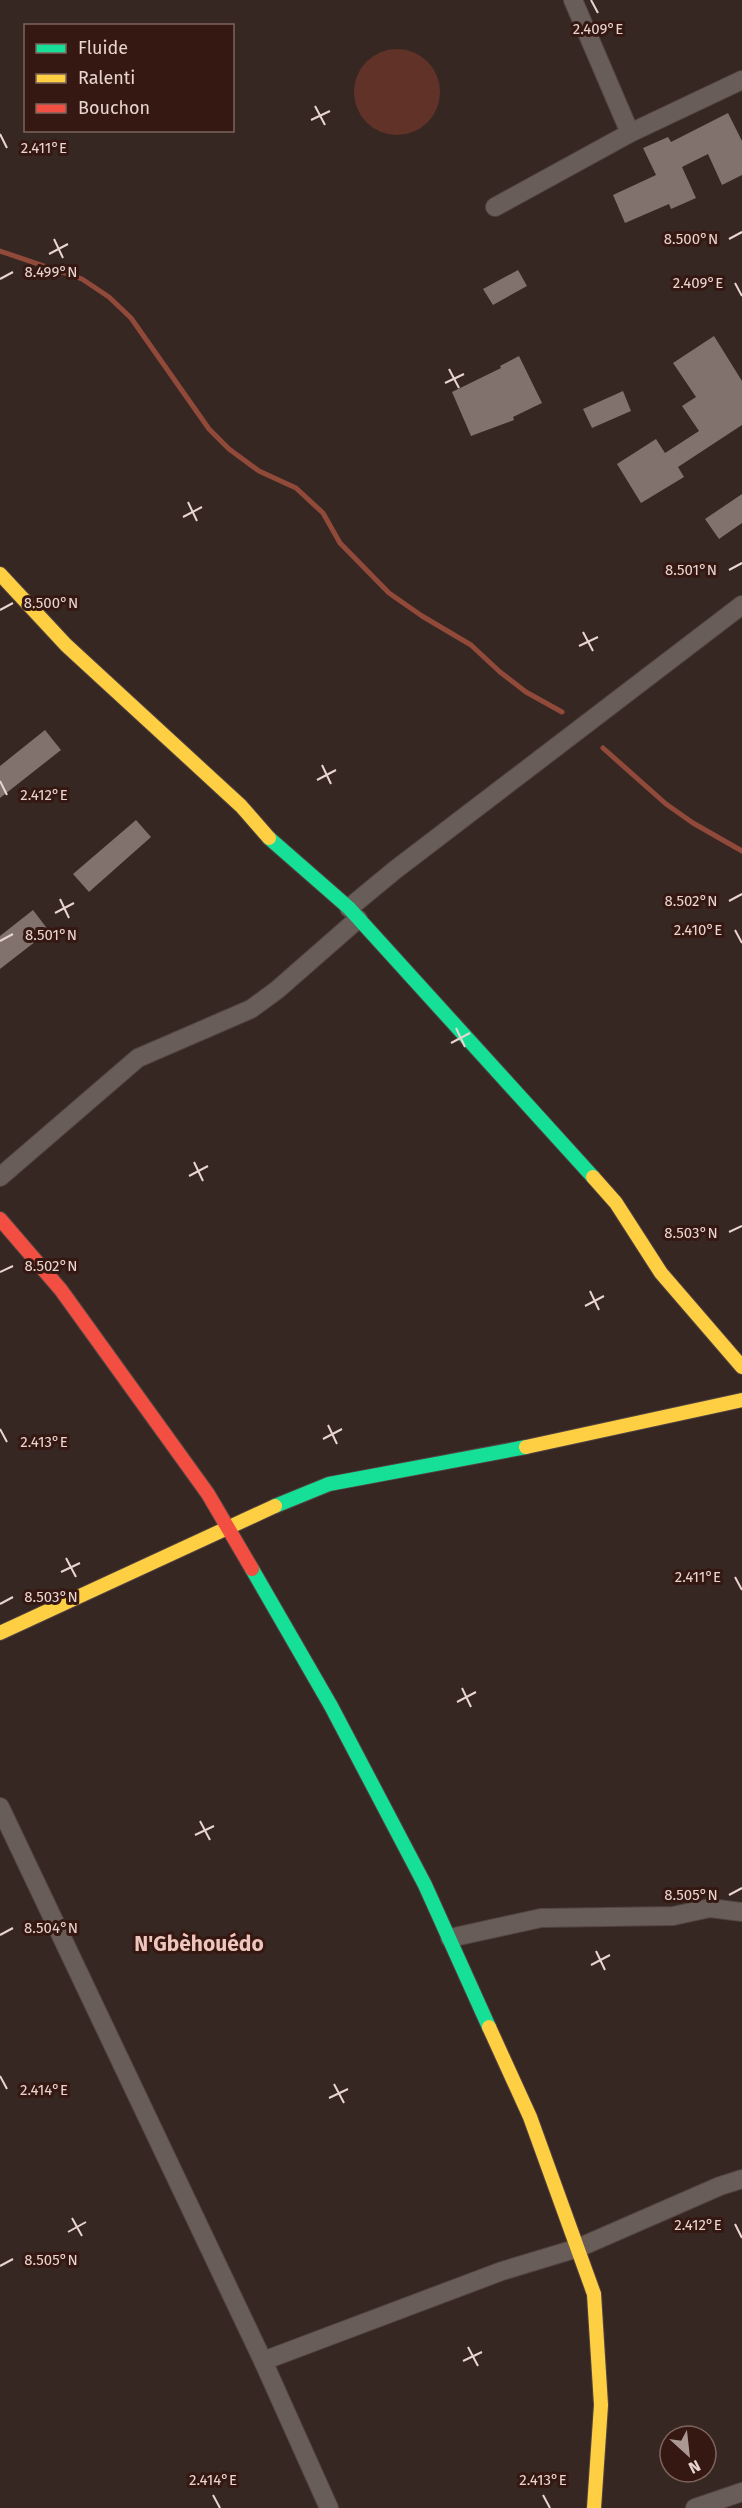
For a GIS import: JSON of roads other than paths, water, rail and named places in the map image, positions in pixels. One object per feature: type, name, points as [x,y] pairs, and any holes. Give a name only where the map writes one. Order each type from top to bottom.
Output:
[{"type":"street","points":[[573,0],[630,133]]},
{"type":"street","points":[[495,207],[630,133],[742,80]]},
{"type":"street","points":[[0,574],[66,645],[241,806],[277,846],[354,914],[616,1203],[661,1274],[742,1366]]},
{"type":"street","points":[[0,1177],[138,1059],[251,1009],[277,990],[395,870],[742,605]]},
{"type":"street","points":[[0,1219],[61,1290],[230,1528],[331,1706],[425,1885],[450,1938],[530,2117],[594,2294],[601,2405],[594,2508]]},
{"type":"street","points":[[0,1633],[295,1497],[339,1481],[540,1444],[742,1400]]},
{"type":"street","points":[[0,1807],[263,2361],[329,2508]]},
{"type":"street","points":[[450,1938],[541,1918],[672,1916],[710,1908],[742,1912]]},
{"type":"street","points":[[263,2361],[491,2274],[578,2248],[720,2186],[742,2179]]},
{"type":"street","points":[[695,2508],[742,2492]]},
{"type":"waterway","points":[[0,251],[82,279],[109,297],[131,318],[209,429],[229,449],[259,471],[296,488],[323,513],[340,543],[389,593],[471,645],[526,692],[562,712]]},
{"type":"waterway","points":[[603,748],[666,804],[693,823],[742,851]]},
{"type":"district","name":"N'Gbèhouédo","points":[[199,1944]]}]
